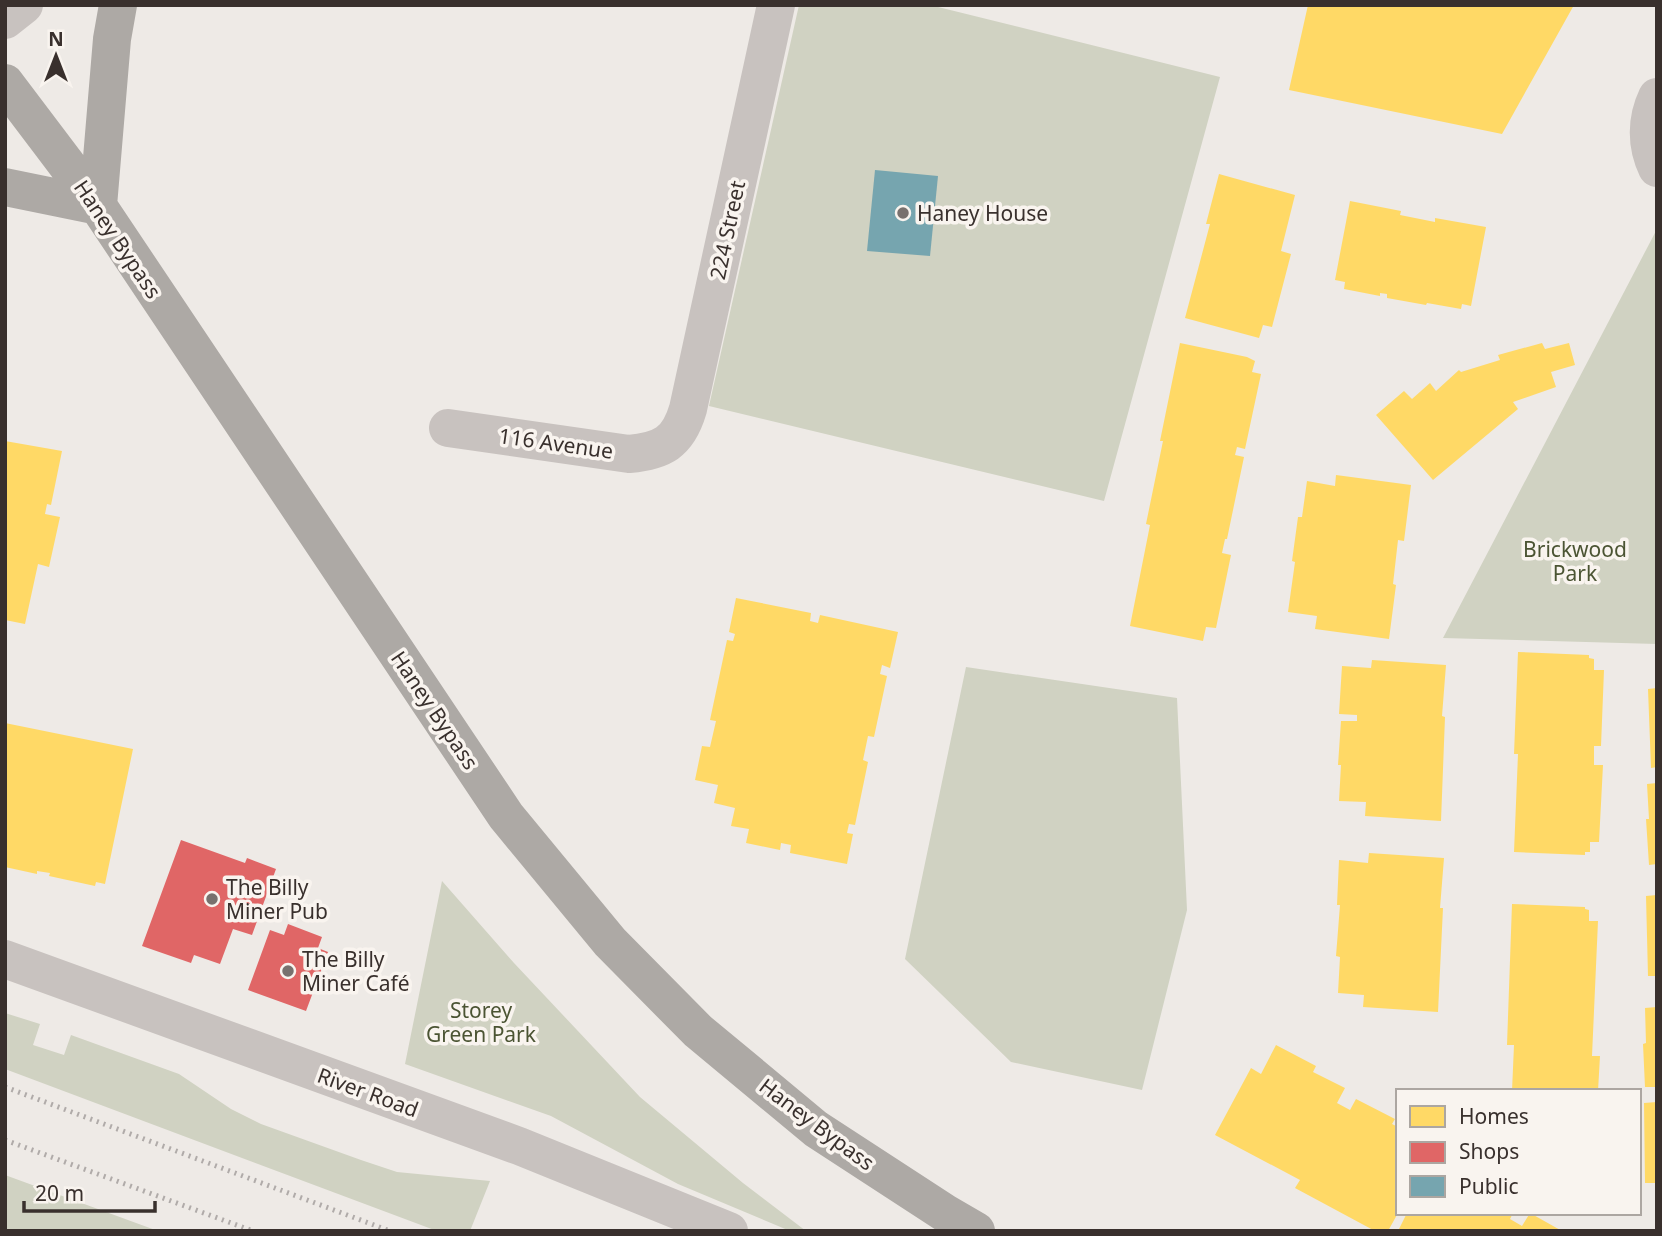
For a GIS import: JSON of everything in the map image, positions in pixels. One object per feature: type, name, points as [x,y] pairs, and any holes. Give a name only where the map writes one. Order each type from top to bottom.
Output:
[{"type":"highway","points":[[5,187],[98,206],[112,39],[118,5]]},
{"type":"highway","name":"Haney Bypass","points":[[5,83],[98,206],[506,816],[610,942],[698,1031],[816,1129],[976,1231]]},
{"type":"street","points":[[5,20],[24,5]]},
{"type":"street","name":"224 Street","points":[[663,447],[684,424],[688,410],[776,5]]},
{"type":"street","points":[[1657,97],[1650,112],[1649,153],[1657,168]]},
{"type":"street","name":"116 Avenue","points":[[448,428],[629,454],[663,447]]},
{"type":"street","name":"River Road","points":[[5,959],[519,1146],[729,1231]]},
{"type":"green space","points":[[799,5],[930,5],[1220,77],[1104,501],[709,406]]},
{"type":"green space","name":"Brickwood Park","points":[[1657,229],[1657,644],[1443,638]]},
{"type":"green space","points":[[966,667],[1177,698],[1187,910],[1142,1090],[1011,1062],[905,959]]},
{"type":"green space","name":"Storey Green Park","points":[[442,881],[514,963],[640,1097],[743,1183],[806,1231],[790,1231],[678,1184],[551,1116],[405,1064]]},
{"type":"green space","points":[[5,1013],[40,1024],[33,1045],[64,1055],[71,1035],[179,1074],[231,1109],[261,1124],[361,1160],[397,1172],[490,1181],[470,1231],[437,1231],[5,1069]]},
{"type":"green space","points":[[5,1175],[158,1231],[5,1231]]},
{"type":"building: Homes","points":[[1308,5],[1574,5],[1502,134],[1289,90]]},
{"type":"building: Homes","points":[[1219,174],[1295,195],[1281,251],[1291,254],[1272,327],[1263,325],[1259,338],[1185,318],[1210,224],[1206,224]]},
{"type":"building: Homes","points":[[1350,201],[1401,211],[1400,215],[1435,222],[1435,218],[1486,227],[1471,306],[1462,304],[1461,309],[1427,303],[1426,305],[1387,298],[1387,294],[1380,293],[1380,296],[1344,289],[1345,282],[1335,280]]},
{"type":"building: Homes","points":[[1180,343],[1247,357],[1255,361],[1252,372],[1261,374],[1245,449],[1237,447],[1235,455],[1244,457],[1222,553],[1231,555],[1216,628],[1206,627],[1203,641],[1130,626],[1150,525],[1146,524],[1163,441],[1160,441]]},
{"type":"building: Homes","points":[[1542,343],[1545,349],[1569,343],[1575,365],[1551,372],[1556,387],[1513,402],[1518,409],[1433,480],[1376,415],[1404,391],[1412,399],[1430,383],[1436,391],[1459,370],[1461,372],[1500,360],[1498,355]]},
{"type":"building: Homes","points":[[5,441],[62,451],[51,505],[47,504],[45,514],[60,517],[49,567],[38,564],[25,624],[5,620]]},
{"type":"building: Homes","points":[[1336,475],[1411,485],[1404,541],[1398,540],[1389,639],[1315,629],[1317,616],[1288,612],[1298,517],[1302,517],[1307,481],[1335,486]]},
{"type":"building: Homes","points":[[736,598],[811,613],[810,621],[818,623],[820,615],[898,632],[890,668],[882,665],[880,674],[887,676],[874,737],[868,736],[863,760],[868,762],[855,825],[849,824],[847,833],[853,834],[847,864],[790,853],[791,845],[781,843],[780,850],[746,843],[749,829],[731,826],[735,808],[714,803],[718,785],[695,780],[702,746],[710,747],[716,721],[710,720],[727,640],[733,641],[735,634],[729,632]]},
{"type":"building: Homes","points":[[1518,652],[1589,655],[1589,658],[1594,659],[1594,670],[1604,670],[1601,746],[1594,746],[1594,765],[1603,765],[1599,842],[1590,842],[1590,852],[1585,852],[1585,855],[1514,852]]},
{"type":"building: Homes","points":[[1372,660],[1446,665],[1442,716],[1445,717],[1441,821],[1365,816],[1366,802],[1339,801],[1341,721],[1357,721],[1357,715],[1339,714],[1342,666],[1371,668]]},
{"type":"building: Homes","points":[[1657,688],[1657,767],[1651,768],[1648,689]]},
{"type":"building: Homes","points":[[5,723],[133,749],[105,884],[96,882],[95,886],[49,876],[50,873],[37,871],[37,874],[5,867]]},
{"type":"building: Homes","points":[[1657,783],[1657,864],[1649,865],[1647,784]]},
{"type":"building: Homes","points":[[1369,853],[1444,858],[1438,1012],[1363,1007],[1364,995],[1338,993],[1340,957],[1336,956],[1340,905],[1337,905],[1339,860],[1368,863]]},
{"type":"building: Homes","points":[[1657,895],[1657,976],[1648,976],[1646,896]]},
{"type":"building: Homes","points":[[1512,904],[1585,907],[1589,910],[1589,921],[1598,921],[1592,1056],[1600,1056],[1598,1089],[1512,1089],[1514,1045],[1507,1045]]},
{"type":"building: Homes","points":[[1657,1007],[1657,1087],[1645,1087],[1645,1008]]},
{"type":"building: Homes","points":[[1276,1045],[1316,1066],[1313,1072],[1345,1088],[1337,1103],[1350,1110],[1356,1099],[1395,1119],[1392,1124],[1396,1126],[1397,1215],[1388,1231],[1375,1231],[1295,1188],[1300,1180],[1215,1135],[1251,1068],[1261,1074]]},
{"type":"building: Homes","points":[[1657,1102],[1657,1183],[1645,1183],[1644,1103]]},
{"type":"building: Homes","points":[[1406,1215],[1512,1215],[1510,1219],[1522,1226],[1529,1215],[1534,1215],[1562,1231],[1398,1231]]},
{"type":"building: Shops","name":"The Billy Miner Pub","points":[[181,840],[245,863],[247,858],[276,869],[252,935],[233,929],[220,964],[194,955],[191,963],[142,946]]},
{"type":"building: Shops","name":"The Billy Miner Café","points":[[288,924],[322,937],[318,948],[328,952],[306,1011],[248,990],[270,930],[284,935]]},
{"type":"building: Public","name":"Haney House","points":[[875,170],[938,176],[930,256],[867,251]]},
{"type":"railway","points":[[5,1087],[390,1231]]},
{"type":"railway","points":[[5,1140],[253,1231]]},
{"type":"place","name":"Haney House","points":[[903,213]]},
{"type":"place","name":"The Billy Miner Pub","points":[[212,899]]},
{"type":"place","name":"The Billy Miner Café","points":[[288,971]]}]
